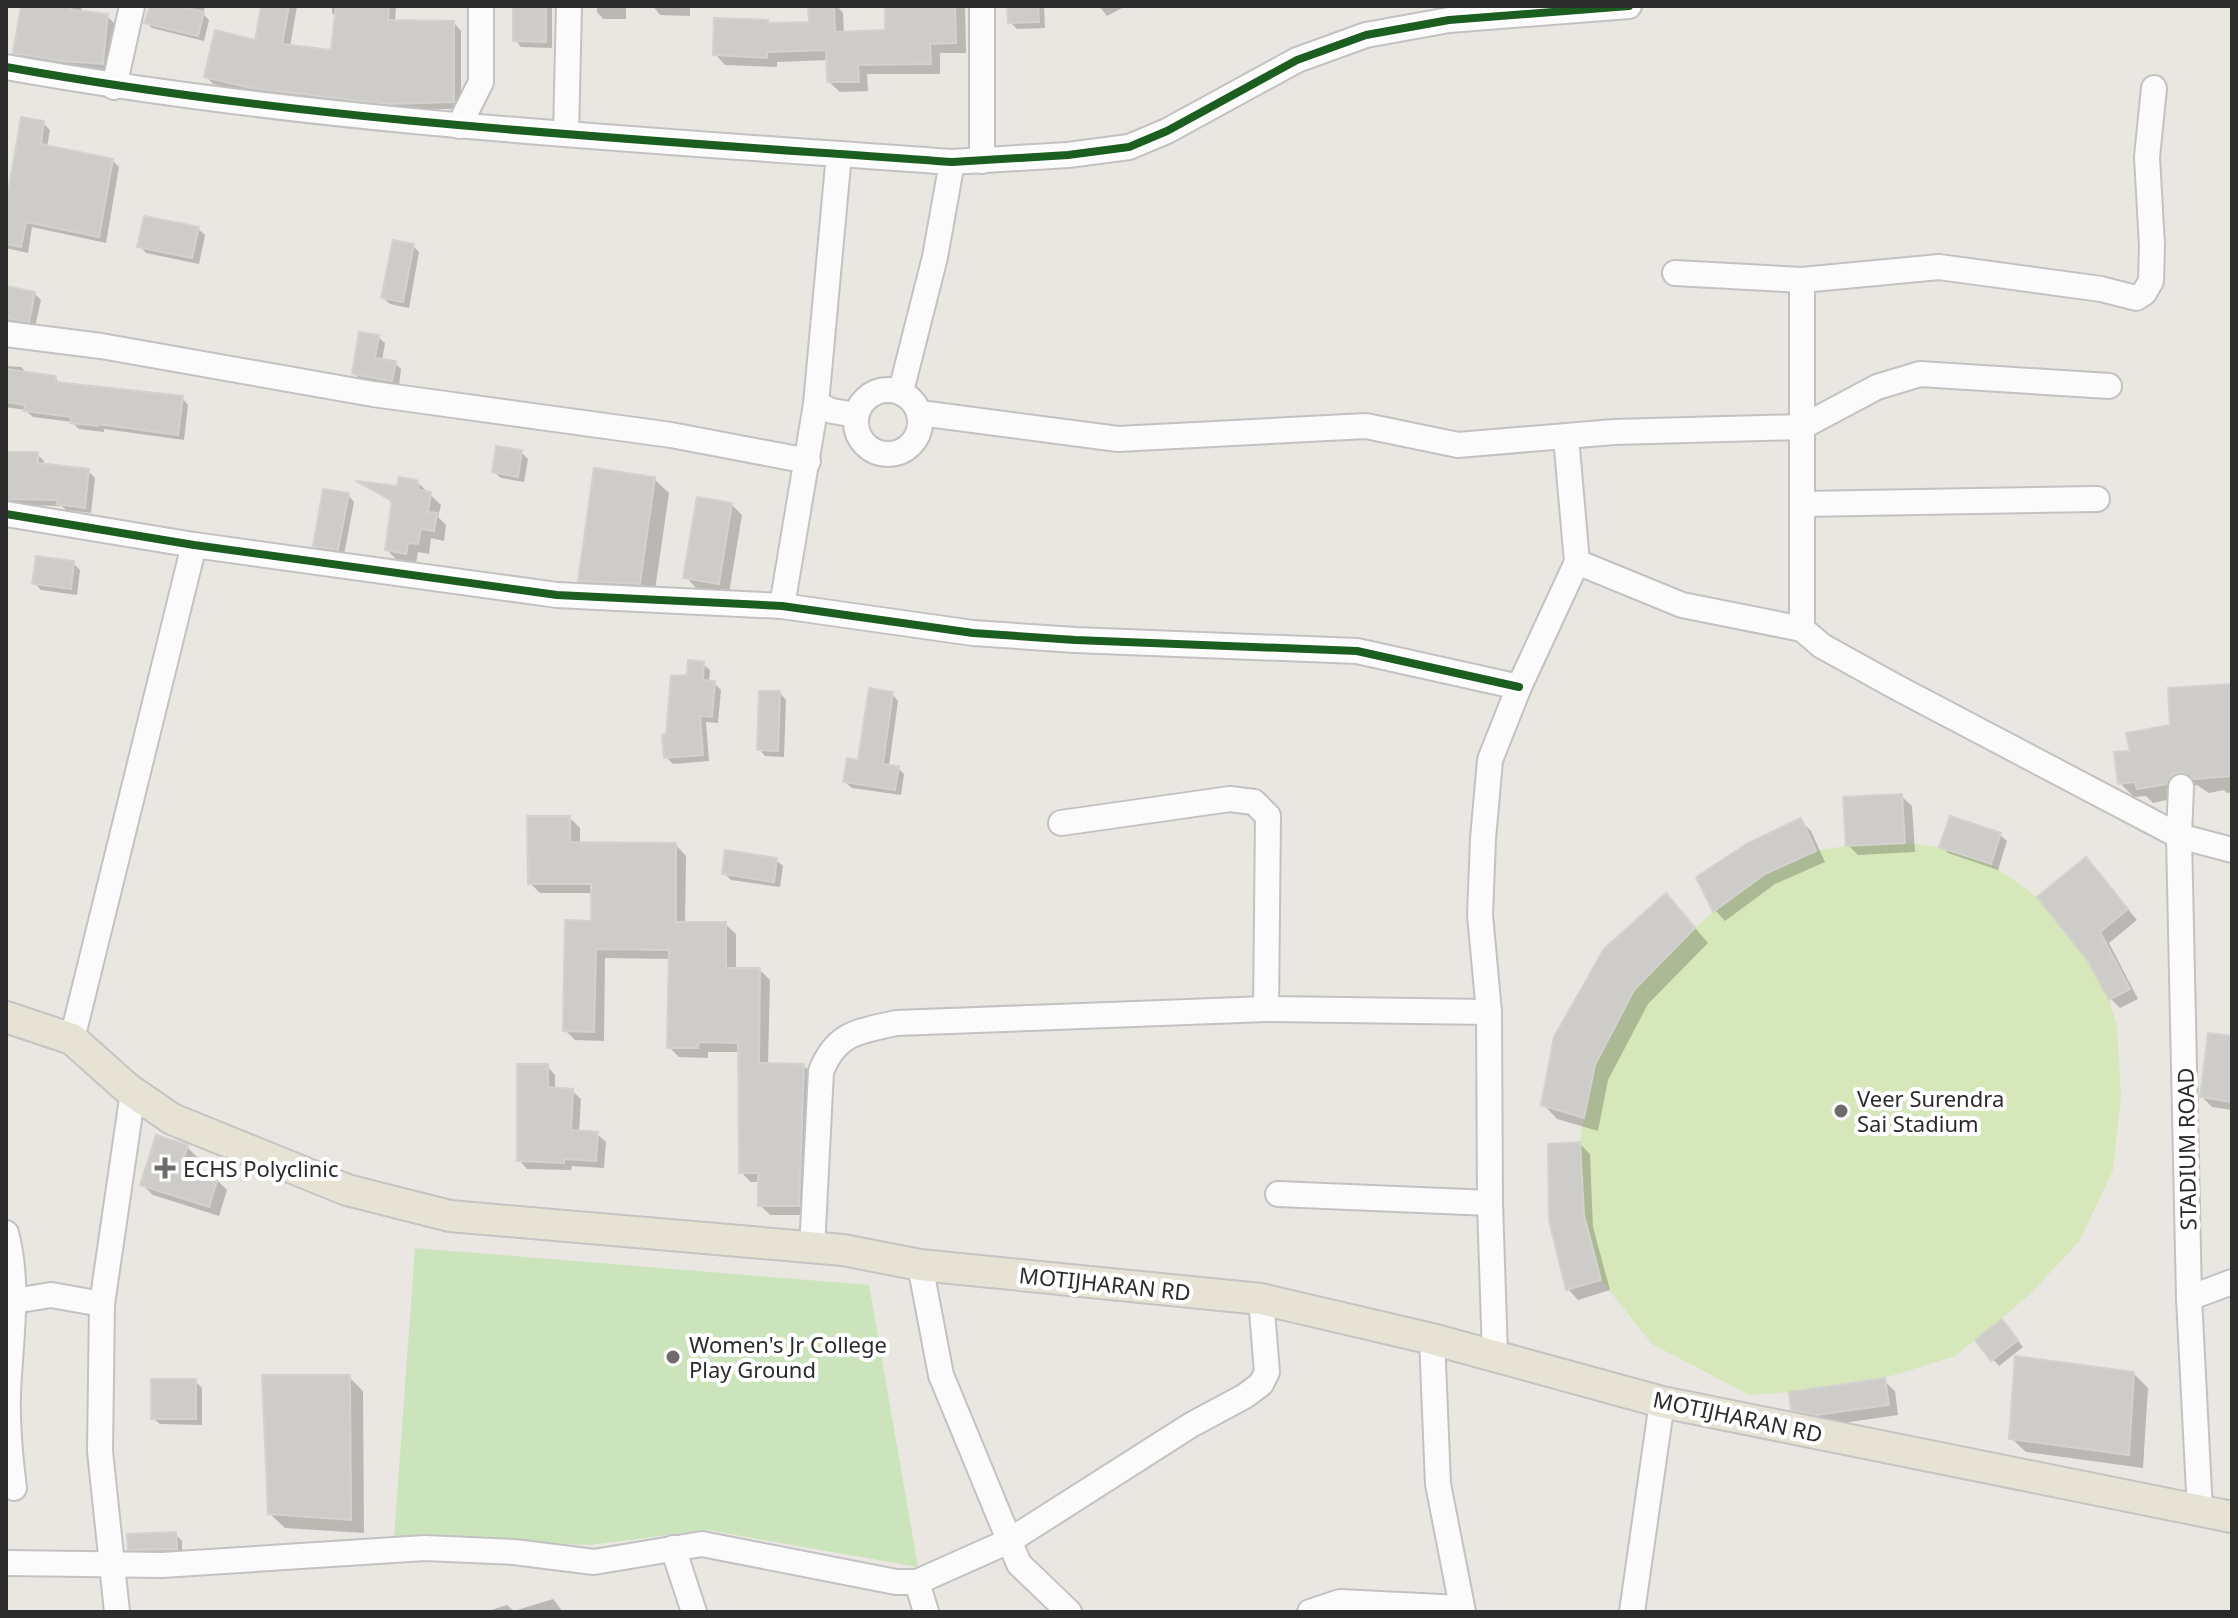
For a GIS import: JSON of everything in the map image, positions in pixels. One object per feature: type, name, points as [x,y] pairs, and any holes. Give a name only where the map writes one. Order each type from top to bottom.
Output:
[{"type":"main road","name":"MOTIJHARAN RD","points":[[6,1017],[72,1039],[133,1092],[172,1119],[347,1190],[450,1216],[843,1250],[920,1265],[1261,1299],[1432,1339],[1662,1402],[2232,1517]]},
{"type":"street","points":[[114,87],[132,6]]},
{"type":"street","points":[[459,126],[481,82],[481,6]]},
{"type":"street","points":[[566,134],[569,6]]},
{"type":"street","points":[[982,6],[982,161]]},
{"type":"street","points":[[6,67],[114,87],[459,126],[952,162],[982,161],[1129,147],[1167,131],[1311,54],[1447,13],[1629,6]]},
{"type":"street","points":[[1675,273],[1802,280],[1939,267],[2101,289],[2136,298],[2144,293],[2151,281],[2147,157],[2154,88]]},
{"type":"street","points":[[782,606],[816,404],[839,154]]},
{"type":"street","points":[[901,391],[935,257],[952,162]]},
{"type":"street","points":[[1802,280],[1802,629]]},
{"type":"street","points":[[6,334],[101,346],[373,394],[671,435],[808,461]]},
{"type":"street","points":[[920,413],[1118,439],[1366,426],[1458,445],[1614,432],[1802,427],[1877,387],[1920,374],[2109,386]]},
{"type":"street","points":[[887,388],[901,391],[920,413],[920,430],[912,445],[897,453],[881,454],[866,446],[861,439],[857,432],[856,415],[862,402],[873,392],[887,388]]},
{"type":"street","points":[[816,404],[832,411],[856,415]]},
{"type":"street","points":[[1495,1356],[1489,1012],[1480,915],[1484,823],[1490,760],[1519,687],[1577,562],[1566,437]]},
{"type":"street","points":[[1802,504],[2097,499]]},
{"type":"street","points":[[6,514],[194,545],[557,595],[782,606],[988,634],[1357,651],[1519,687]]},
{"type":"street","points":[[72,1039],[194,545]]},
{"type":"street","points":[[1577,562],[1682,605],[1802,629],[1822,646],[2179,836],[2232,850]]},
{"type":"street","name":"STADIUM ROAD","points":[[2181,787],[2179,836],[2189,1298],[2200,1511]]},
{"type":"street","points":[[1061,823],[1230,799],[1254,802],[1268,816],[1266,1009]]},
{"type":"street","points":[[812,1249],[821,1071],[830,1048],[857,1032],[896,1023],[1266,1009],[1489,1012]]},
{"type":"street","points":[[117,1612],[100,1451],[102,1304],[133,1092]]},
{"type":"street","points":[[1278,1194],[1490,1203]]},
{"type":"street","points":[[6,1233],[14,1301],[8,1393],[8,1438],[14,1488]]},
{"type":"street","points":[[920,1265],[941,1375],[1009,1541],[1019,1564],[1069,1612]]},
{"type":"street","points":[[2189,1298],[2232,1282]]},
{"type":"street","points":[[14,1301],[51,1295],[102,1304]]},
{"type":"street","points":[[6,1563],[162,1565],[425,1548],[514,1552],[594,1562],[702,1544],[896,1582],[917,1582],[1009,1541],[1261,1384],[1267,1372],[1261,1299]]},
{"type":"street","points":[[1310,1612],[1340,1602],[1462,1610],[1438,1484],[1432,1339]]},
{"type":"street","points":[[1632,1612],[1662,1402]]},
{"type":"street","points":[[673,1548],[694,1612]]},
{"type":"street","points":[[917,1582],[926,1612]]},
{"type":"green space","name":"Veer Surendra Sai Stadium","points":[[1902,794],[1905,843],[1939,847],[1950,816],[2001,833],[1991,864],[2037,897],[2086,857],[2128,909],[2079,949],[2091,965],[2112,954],[2130,989],[2109,1000],[2117,1026],[2121,1096],[2113,1170],[2079,1242],[2029,1295],[2002,1318],[2018,1340],[1991,1361],[1974,1341],[1955,1356],[1885,1378],[1889,1405],[1792,1418],[1788,1392],[1750,1395],[1652,1344],[1601,1280],[1566,1290],[1549,1220],[1548,1144],[1580,1141],[1584,1118],[1541,1105],[1554,1037],[1604,949],[1666,893],[1696,927],[1713,912],[1696,877],[1748,843],[1801,818],[1816,851],[1845,846],[1843,797]]},
{"type":"green space","points":[[415,1248],[869,1285],[918,1567],[707,1530],[589,1545],[394,1538]]},
{"type":"building","points":[[21,6],[72,6],[71,10],[108,14],[103,64],[13,53]]},
{"type":"building","points":[[150,6],[179,6],[204,12],[198,36],[144,23]]},
{"type":"building","points":[[261,6],[289,6],[282,44],[331,50],[336,6],[389,6],[388,20],[454,21],[454,102],[391,104],[361,101],[251,88],[204,77],[215,30],[255,40]]},
{"type":"building","points":[[513,6],[546,6],[546,42],[513,41]]},
{"type":"building","points":[[808,6],[834,6],[835,32],[885,30],[885,6],[955,6],[956,43],[930,44],[931,64],[858,65],[859,82],[827,82],[826,50],[767,52],[767,58],[713,55],[714,18],[768,20],[768,23],[809,22]]},
{"type":"building","points":[[1007,6],[1038,6],[1039,22],[1008,23]]},
{"type":"building","points":[[21,117],[44,121],[41,144],[113,159],[99,237],[26,222],[21,247],[6,244],[6,193]]},
{"type":"building","points":[[144,216],[199,227],[192,258],[137,247]]},
{"type":"building","points":[[393,240],[414,244],[403,302],[381,298]]},
{"type":"building","points":[[6,286],[35,292],[29,322],[6,318]]},
{"type":"building","points":[[359,332],[379,335],[375,358],[396,361],[392,381],[352,374]]},
{"type":"building","points":[[6,369],[56,376],[55,382],[183,396],[178,435],[70,423],[71,417],[24,411],[25,405],[6,402]]},
{"type":"building","points":[[496,446],[522,450],[518,477],[492,472]]},
{"type":"building","points":[[6,452],[38,452],[38,463],[89,469],[85,508],[57,504],[58,500],[6,499]]},
{"type":"building","points":[[594,468],[655,477],[640,584],[578,581]]},
{"type":"building","points":[[399,477],[417,480],[419,490],[431,492],[428,512],[437,513],[434,531],[421,529],[418,544],[408,543],[406,554],[385,550],[392,501],[356,481],[397,486]]},
{"type":"building","points":[[323,489],[349,493],[338,550],[313,546]]},
{"type":"building","points":[[697,497],[732,503],[719,584],[683,578]]},
{"type":"building","points":[[36,556],[74,561],[71,589],[32,584]]},
{"type":"building","points":[[688,660],[704,662],[703,680],[715,681],[712,717],[700,716],[703,755],[664,758],[662,735],[666,734],[671,676],[687,675]]},
{"type":"building","points":[[2232,684],[2232,776],[2194,779],[2181,772],[2173,774],[2167,784],[2137,789],[2135,782],[2118,784],[2114,752],[2130,751],[2126,733],[2170,725],[2168,688]]},
{"type":"building","points":[[869,688],[893,692],[883,764],[899,766],[895,790],[843,782],[847,758],[858,760]]},
{"type":"building","points":[[759,691],[780,691],[778,751],[757,750]]},
{"type":"building","points":[[1902,794],[1905,843],[1846,846],[1843,797]]},
{"type":"building","points":[[527,816],[570,816],[570,842],[676,843],[676,922],[726,922],[726,968],[760,968],[759,1063],[804,1064],[799,1206],[758,1206],[758,1173],[739,1173],[738,1043],[699,1042],[698,1048],[667,1048],[669,950],[596,949],[594,1032],[563,1031],[565,920],[591,921],[591,884],[528,884]]},
{"type":"building","points":[[1950,816],[2001,833],[1991,864],[1939,847]]},
{"type":"building","points":[[1801,818],[1816,851],[1765,874],[1713,912],[1696,877],[1748,843]]},
{"type":"building","points":[[725,850],[777,858],[774,882],[722,874]]},
{"type":"building","points":[[2086,857],[2128,909],[2100,932],[2130,989],[2109,1000],[2088,961],[2037,897]]},
{"type":"building","points":[[1666,893],[1695,928],[1634,990],[1595,1065],[1584,1118],[1541,1105],[1554,1037],[1604,949]]},
{"type":"building","points":[[2208,1033],[2232,1036],[2232,1102],[2200,1097]]},
{"type":"building","points":[[517,1064],[548,1064],[548,1087],[573,1089],[571,1130],[598,1132],[596,1161],[517,1161]]},
{"type":"building","points":[[156,1135],[188,1145],[181,1166],[218,1178],[209,1207],[140,1185]]},
{"type":"building","points":[[1580,1142],[1584,1215],[1601,1280],[1566,1290],[1549,1220],[1548,1144]]},
{"type":"building","points":[[2002,1319],[2018,1340],[1991,1361],[1975,1340]]},
{"type":"building","points":[[2015,1356],[2134,1372],[2129,1455],[2009,1439]]},
{"type":"building","points":[[262,1375],[350,1375],[351,1520],[268,1514]]},
{"type":"building","points":[[1885,1378],[1889,1405],[1817,1415],[1791,1410],[1789,1392]]},
{"type":"building","points":[[151,1379],[196,1379],[196,1419],[151,1419]]},
{"type":"building","points":[[176,1532],[177,1549],[128,1550],[127,1534]]},
{"type":"cycle path","points":[[6,67],[123,86],[359,116],[596,137],[952,162],[1068,155],[1129,147],[1167,131],[1297,60],[1366,35],[1449,20],[1629,6]]},
{"type":"cycle path","points":[[6,514],[194,545],[557,595],[782,606],[973,633],[1357,651],[1519,687]]},
{"type":"place","name":"Veer Surendra Sai Stadium","points":[[1841,1111]]},
{"type":"place","name":"ECHS Polyclinic","points":[[165,1168]]},
{"type":"place","name":"Women's Jr College Play Ground","points":[[673,1357]]}]
